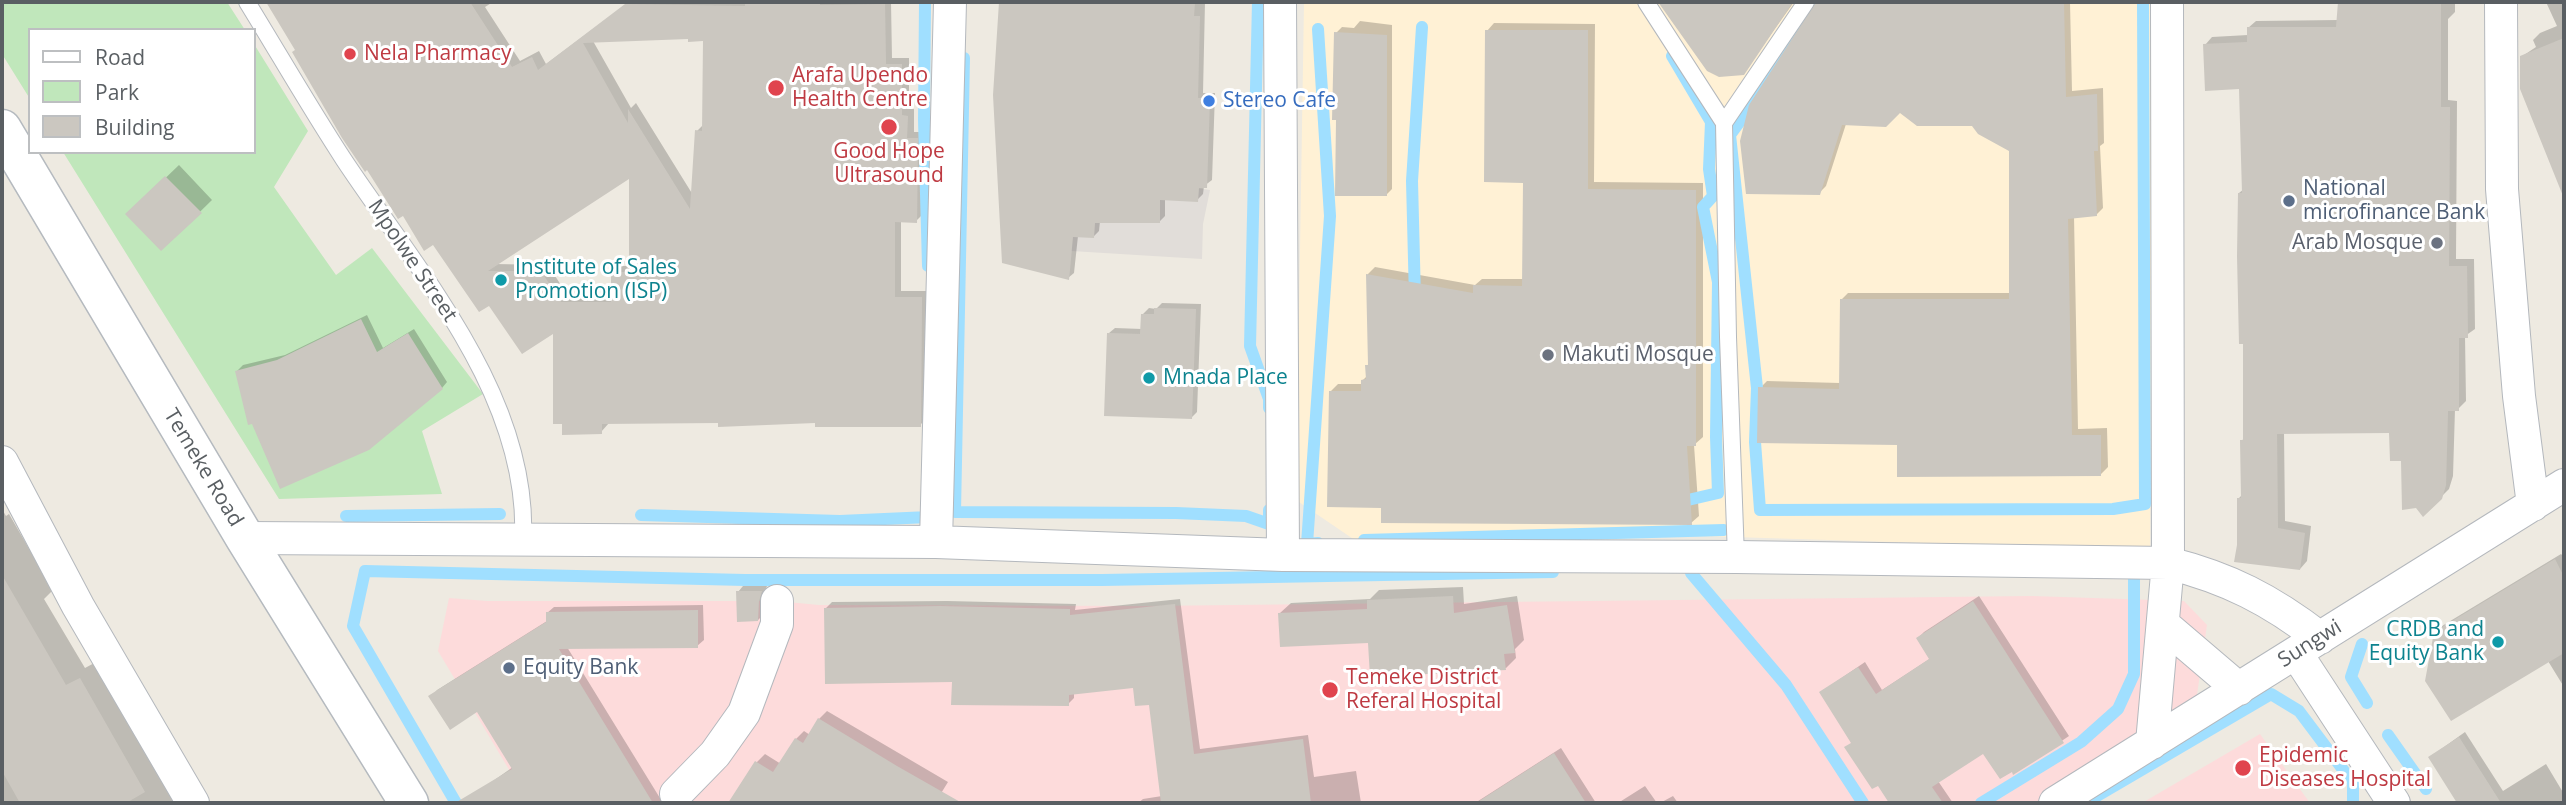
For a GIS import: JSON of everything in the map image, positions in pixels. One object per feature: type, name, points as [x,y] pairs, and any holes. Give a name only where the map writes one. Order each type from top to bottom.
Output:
[{"type":"street","points":[[936,542],[950,2]]},
{"type":"street","points":[[1280,2],[1283,555]]},
{"type":"street","points":[[2152,743],[2168,563],[2167,2]]},
{"type":"street","points":[[2501,2],[2501,189],[2519,396],[2533,505]]},
{"type":"street","name":"Temeke Road","points":[[2,129],[245,538],[409,803]]},
{"type":"street","points":[[2,462],[78,606],[193,803]]},
{"type":"street","name":"Sungwi","points":[[2055,803],[2564,485]]},
{"type":"street","points":[[245,538],[936,542],[1283,555],[2168,563],[2207,572],[2284,610],[2308,645],[2394,803]]},
{"type":"street","points":[[676,794],[715,754],[744,713],[777,624],[777,601]]},
{"type":"street","points":[[2164,625],[2239,689]]},
{"type":"lane","name":"Mpolwe Street","points":[[247,2],[342,157],[444,307],[488,382],[511,443],[524,511],[523,541]]},
{"type":"lane","points":[[1646,2],[1724,123],[1736,557]]},
{"type":"lane","points":[[1724,123],[1806,2]]},
{"type":"shaded area","points":[[1304,2],[2153,2],[2150,550],[1604,533],[1365,547],[1296,500]]},
{"type":"shaded area","points":[[1190,187],[1210,190],[1203,224],[1202,259],[1055,250],[1064,217]]},
{"type":"shaded area","name":"Temeke District Referal Hospital","points":[[2032,596],[2184,601],[2207,625],[2192,730],[2159,763],[2094,803],[529,803],[438,651],[449,598],[487,601],[777,601],[819,605],[1147,606]]},
{"type":"shaded area","name":"Epidemic Diseases Hospital","points":[[2260,734],[2310,803],[2142,803]]},
{"type":"green space","points":[[2,2],[227,2],[244,28],[28,28],[28,96],[2,54]]},
{"type":"green space","points":[[256,47],[308,131],[274,187],[336,275],[372,248],[483,394],[422,431],[442,494],[279,499],[64,154],[256,154]]},
{"type":"building","points":[[266,2],[470,2],[512,67],[532,57],[538,70],[625,4],[885,4],[886,64],[902,64],[902,115],[908,116],[907,138],[918,138],[917,223],[895,222],[895,297],[922,297],[921,427],[815,427],[815,423],[718,427],[718,423],[602,424],[602,434],[562,435],[562,424],[553,424],[553,334],[522,354],[489,306],[479,312],[433,245],[424,251],[403,216],[398,219],[367,170],[365,172],[342,138],[292,52],[295,50]],"holes":[[[688,39],[688,42],[703,41],[702,131],[695,130],[690,209],[628,109],[628,123],[583,43]],[[629,179],[629,272],[611,272],[611,302],[561,302],[541,271],[488,271]]]},
{"type":"building","points":[[999,2],[1195,2],[1194,16],[1200,16],[1198,98],[1210,98],[1207,188],[1199,188],[1198,202],[1160,200],[1160,223],[1095,223],[1094,238],[1073,237],[1069,280],[1002,263],[993,95]]},
{"type":"building","points":[[1658,2],[1793,2],[1744,75],[1719,77],[1707,71]]},
{"type":"building","points":[[1816,2],[2064,2],[2066,97],[2097,94],[2098,151],[2094,151],[2097,216],[2068,219],[2072,435],[2101,435],[2101,476],[1897,477],[1897,445],[1757,443],[1758,387],[1839,389],[1840,299],[2009,299],[2009,151],[1978,134],[1972,126],[1917,126],[1900,113],[1886,127],[1842,125],[1820,195],[1746,194],[1740,141],[1749,105]]},
{"type":"building","points":[[2338,2],[2441,2],[2441,107],[2450,107],[2449,266],[2467,266],[2468,338],[2459,338],[2459,411],[2448,411],[2446,485],[2442,499],[2423,517],[2416,508],[2402,510],[2401,461],[2390,461],[2389,433],[2277,434],[2278,528],[2305,533],[2300,570],[2234,562],[2237,545],[2237,498],[2241,498],[2240,440],[2243,440],[2243,344],[2239,344],[2237,256],[2238,193],[2242,193],[2239,89],[2205,91],[2203,44],[2247,42],[2247,27],[2336,27]]},
{"type":"building","points":[[1485,30],[1588,30],[1588,189],[1696,190],[1696,446],[1687,446],[1692,525],[1381,523],[1381,508],[1327,507],[1329,391],[1361,391],[1361,380],[1366,379],[1366,274],[1473,293],[1473,285],[1522,286],[1523,183],[1484,182]]},
{"type":"building","points":[[1334,32],[1387,35],[1387,196],[1335,196],[1336,120],[1332,120]]},
{"type":"building","points":[[2564,38],[2563,196],[2520,89],[2520,56]]},
{"type":"building","points":[[165,176],[202,213],[161,251],[125,214]]},
{"type":"building","name":"Mnada Place","points":[[1154,308],[1196,309],[1192,419],[1104,416],[1107,333],[1140,334],[1141,314],[1154,314]]},
{"type":"building","points":[[361,319],[377,352],[408,333],[443,389],[369,450],[280,489],[252,424],[248,425],[235,371],[277,360]]},
{"type":"building","name":"CRDB and Equity Bank","points":[[2555,559],[2564,577],[2564,653],[2451,721],[2425,681],[2434,632]]},
{"type":"building","points":[[2,575],[66,685],[80,678],[145,792],[126,803],[20,803],[2,771]]},
{"type":"building","points":[[736,591],[762,591],[758,621],[737,622]]},
{"type":"building","points":[[1453,596],[1454,613],[1507,605],[1515,653],[1504,654],[1506,670],[1370,677],[1368,643],[1280,647],[1278,613],[1367,609],[1367,600]]},
{"type":"building","points":[[1973,601],[2064,743],[2013,775],[2012,772],[2000,779],[1983,754],[1932,787],[1943,803],[1889,803],[1878,786],[1872,789],[1844,747],[1851,743],[1819,692],[1858,667],[1876,694],[1929,659],[1916,638]]},
{"type":"building","points":[[1175,604],[1194,754],[1303,739],[1311,803],[1161,803],[1149,705],[1135,706],[1133,688],[1069,695],[1069,706],[951,705],[952,682],[825,684],[824,608],[940,606],[1070,609],[1070,615]]},
{"type":"building","points":[[698,610],[698,648],[559,649],[653,803],[455,803],[512,769],[477,712],[450,730],[428,696],[546,622],[546,612]]},
{"type":"building","points":[[818,718],[962,803],[728,803],[755,761],[773,772],[795,738],[803,743]]},
{"type":"building","points":[[2459,737],[2501,803],[2457,803],[2428,757]]},
{"type":"building","points":[[1554,753],[1586,803],[1476,803]]},
{"type":"waterway","points":[[925,2],[924,120],[928,266]]},
{"type":"waterway","points":[[1258,2],[1250,346],[1269,399],[1269,408]]},
{"type":"waterway","points":[[1819,2],[1767,68],[1741,120],[1730,135],[1757,388],[1755,442],[1760,510],[2113,509],[2145,504],[2143,2]]},
{"type":"waterway","points":[[1415,299],[1412,181],[1422,27]]},
{"type":"waterway","points":[[1318,29],[1330,216],[1307,544],[1318,543]]},
{"type":"waterway","points":[[1672,56],[1711,122],[1709,169],[1713,196],[1703,207],[1718,282],[1718,493],[1675,503]]},
{"type":"waterway","points":[[964,58],[955,512],[1176,513],[1246,516],[1269,524],[1269,510]]},
{"type":"waterway","points":[[641,515],[840,521],[929,517],[929,508]]},
{"type":"waterway","points":[[346,516],[500,514]]},
{"type":"waterway","points":[[1364,540],[1724,530]]},
{"type":"waterway","points":[[456,803],[353,626],[365,571],[745,580],[1102,580],[1553,572]]},
{"type":"waterway","points":[[1981,803],[2081,742],[2118,709],[2134,674],[2134,571]]},
{"type":"waterway","points":[[1691,573],[1786,685],[1863,803]]},
{"type":"waterway","points":[[2362,644],[2351,677],[2367,703]]},
{"type":"waterway","points":[[2085,803],[2271,694],[2299,711],[2353,783],[2353,803]]},
{"type":"waterway","points":[[2388,735],[2426,789]]},
{"type":"place","name":"Nela Pharmacy","points":[[350,54]]},
{"type":"place","name":"Arafa Upendo Health Centre","points":[[776,88]]},
{"type":"place","name":"Stereo Cafe","points":[[1209,101]]},
{"type":"place","name":"Good Hope Ultrasound","points":[[889,127]]},
{"type":"place","name":"National microfinance Bank","points":[[2289,201]]},
{"type":"place","name":"Arab Mosque","points":[[2437,243]]},
{"type":"place","name":"Institute of Sales Promotion (ISP)","points":[[501,280]]},
{"type":"place","name":"Makuti Mosque","points":[[1548,355]]},
{"type":"place","name":"Mnada Place","points":[[1149,378]]},
{"type":"place","name":"CRDB and Equity Bank","points":[[2498,642]]},
{"type":"place","name":"Equity Bank","points":[[509,668]]},
{"type":"place","name":"Temeke District Referal Hospital","points":[[1330,690]]},
{"type":"place","name":"Epidemic Diseases Hospital","points":[[2243,768]]}]
